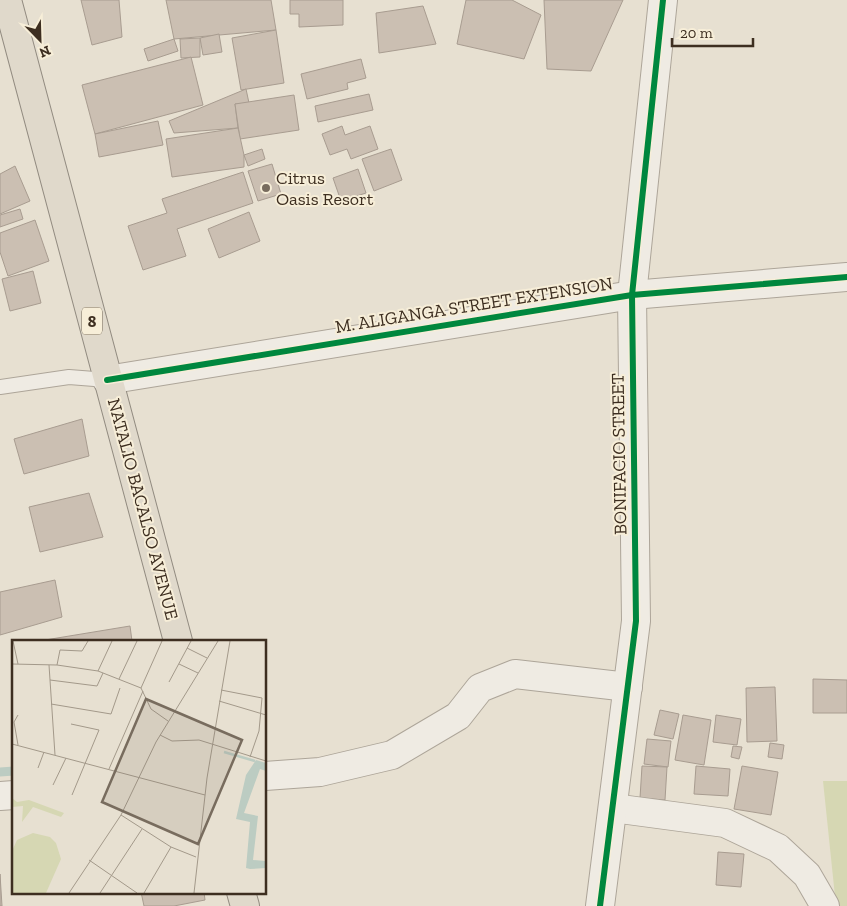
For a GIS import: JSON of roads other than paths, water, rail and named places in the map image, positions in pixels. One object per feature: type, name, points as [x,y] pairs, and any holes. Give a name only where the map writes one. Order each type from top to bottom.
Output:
[{"type":"highway","name":"NATALIO BACALSO AVENUE","points":[[7,0],[178,640]]},
{"type":"street","name":"BONIFACIO STREET","points":[[600,906],[636,621],[632,295],[663,0]]},
{"type":"street","name":"M. ALIGANGA STREET EXTENSION","points":[[108,380],[632,295],[847,277]]},
{"type":"street","points":[[266,776],[320,772],[392,755],[458,716],[480,688],[515,674],[628,687]]},
{"type":"street","points":[[613,808],[725,823],[778,848],[807,875],[826,906]]},
{"type":"lane","points":[[0,387],[69,377],[108,380]]},
{"type":"waterway","points":[[0,772],[12,771]]},
{"type":"place","name":"Citrus Oasis Resort","points":[[266,188]]}]
